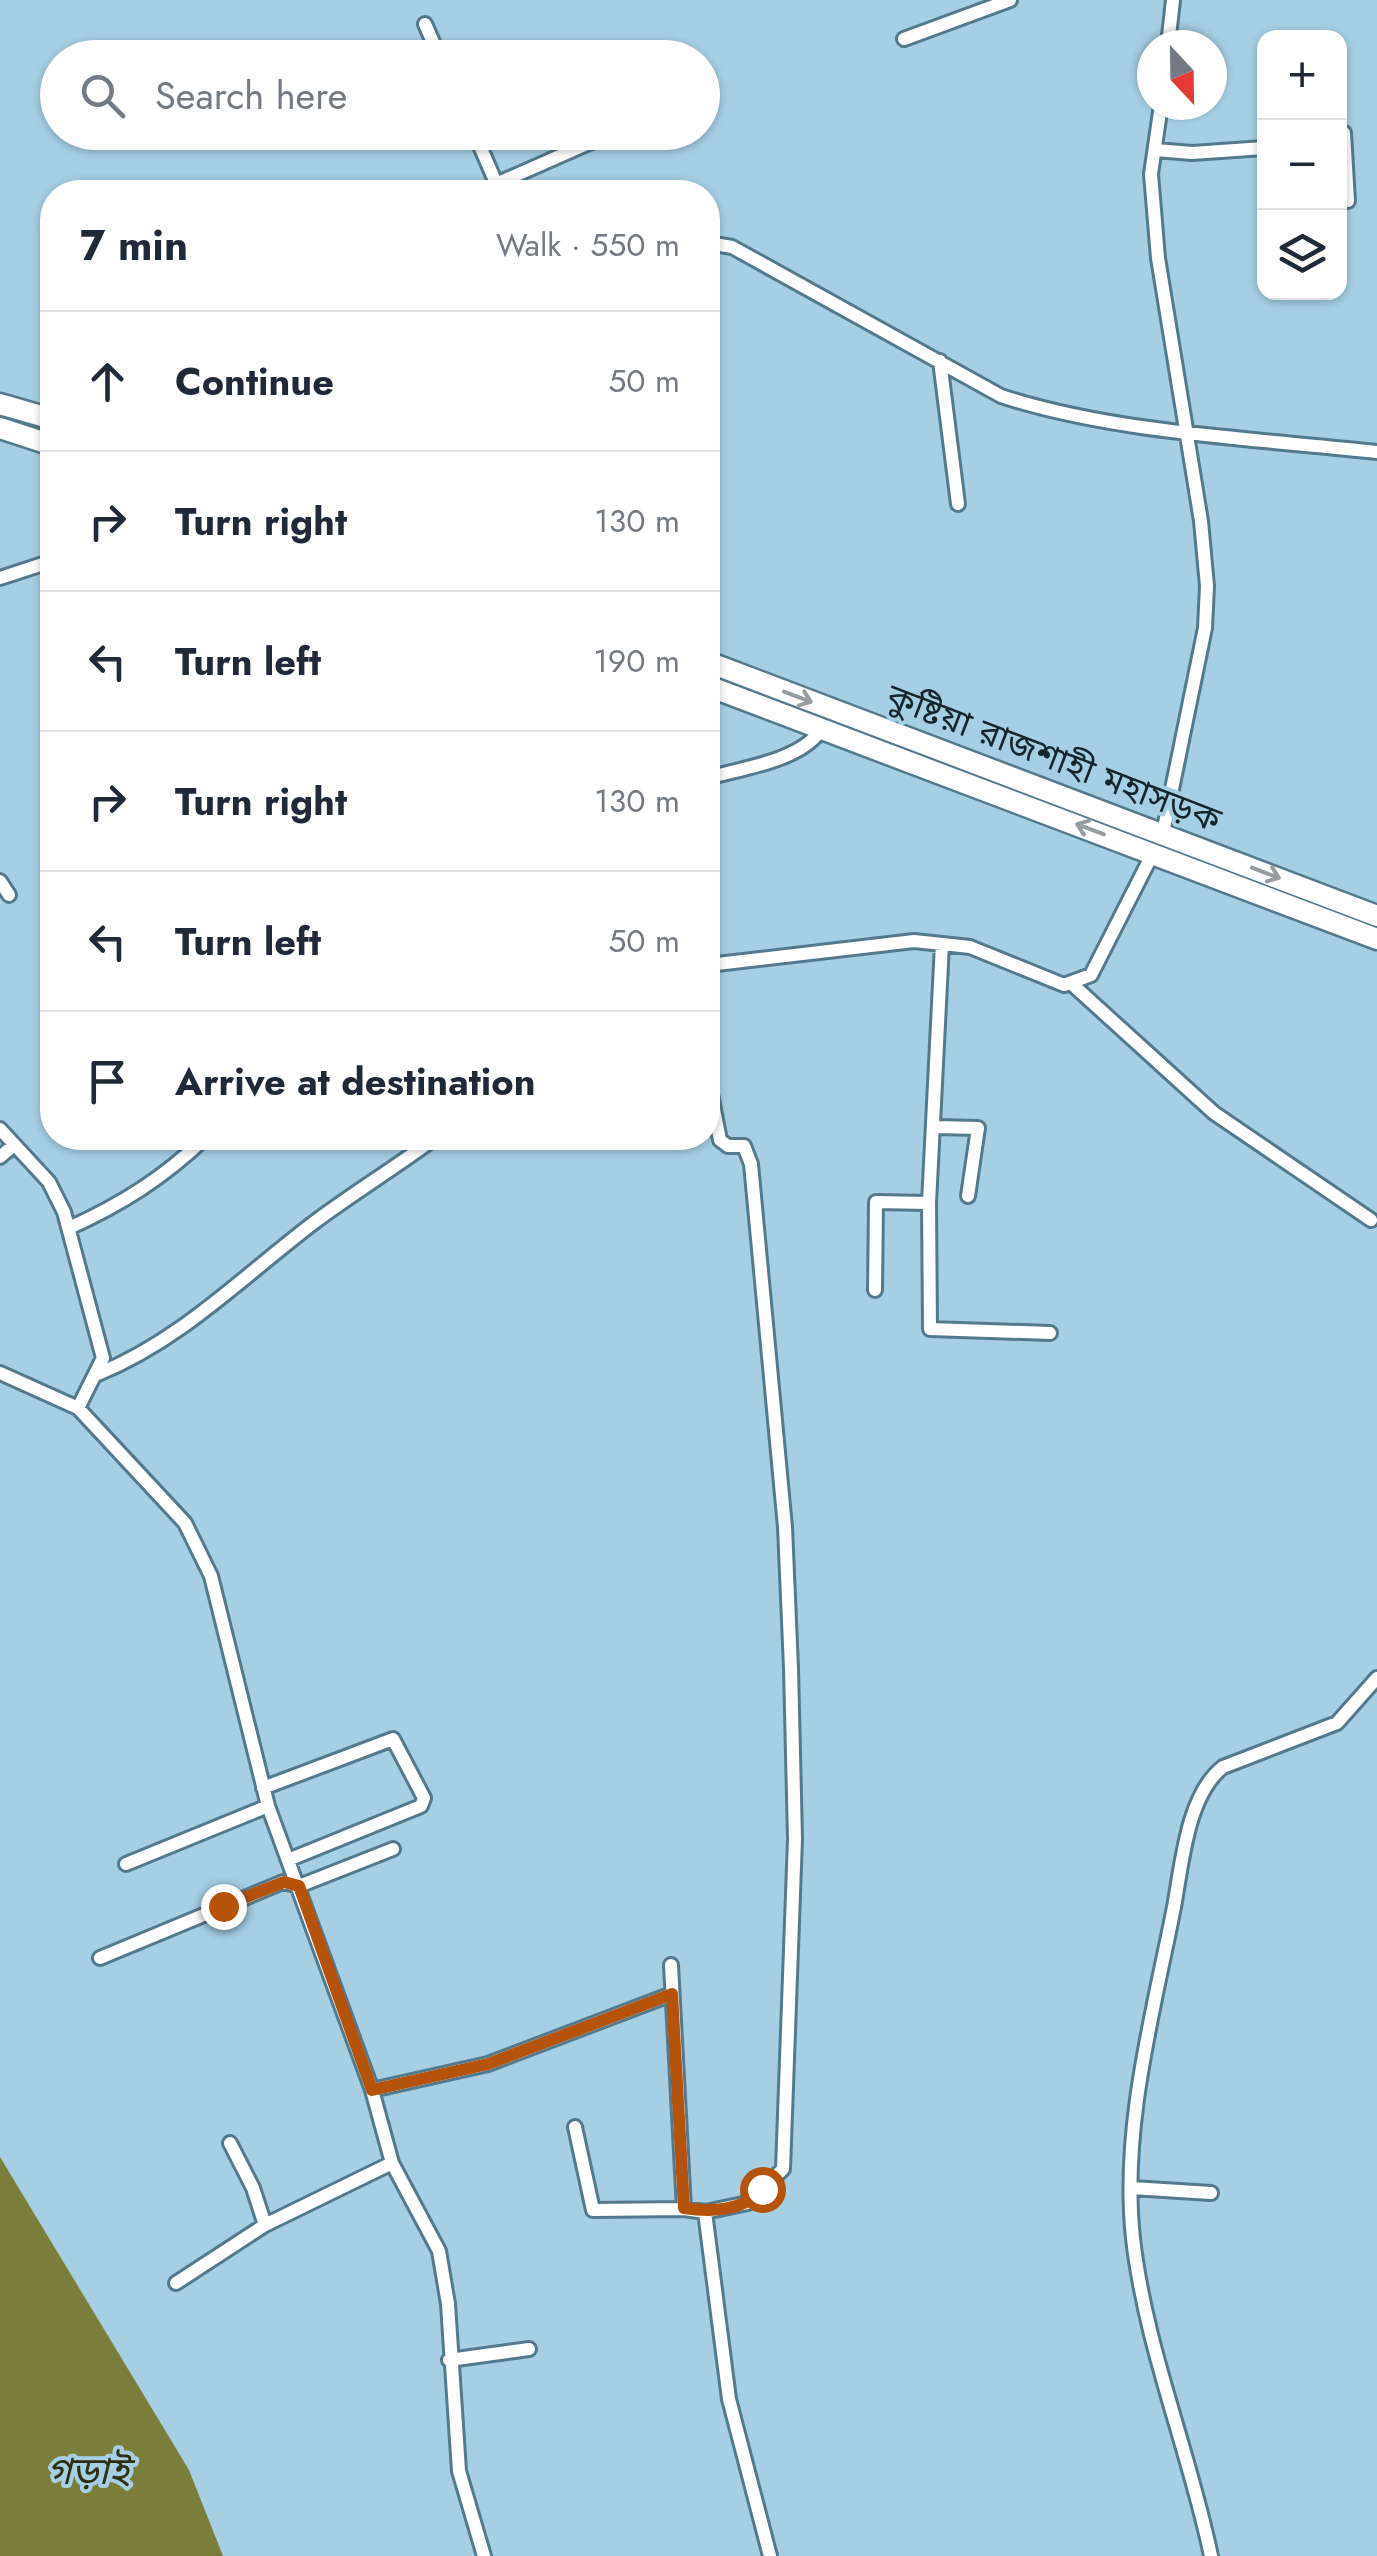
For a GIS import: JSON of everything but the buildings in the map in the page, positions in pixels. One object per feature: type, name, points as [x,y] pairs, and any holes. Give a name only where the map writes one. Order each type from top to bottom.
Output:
[{"type":"highway","points":[[0,404],[40,416]]},
{"type":"highway","points":[[0,428],[40,441]]},
{"type":"highway","name":"কুষ্টিয়া রাজশাহী মহাসড়ক","points":[[720,666],[1163,832],[1208,862],[1377,939]]},
{"type":"highway","name":"কুষ্টিয়া রাজশাহী মহাসড়ক","points":[[720,691],[1153,854],[1208,862],[1377,916]]},
{"type":"street","points":[[904,39],[1010,0]]},
{"type":"street","points":[[1170,30],[1174,0]]},
{"type":"street","points":[[425,24],[432,40]]},
{"type":"street","points":[[1159,120],[1151,174],[1158,258],[1201,521],[1207,586],[1204,628],[1163,832]]},
{"type":"street","points":[[1156,150],[1192,154],[1257,149]]},
{"type":"street","points":[[482,150],[495,180]]},
{"type":"street","points":[[515,180],[577,150]]},
{"type":"street","points":[[1347,185],[1348,202]]},
{"type":"street","points":[[720,245],[732,247],[1001,396],[1036,407],[1186,431],[1377,452]]},
{"type":"street","points":[[940,361],[958,504]]},
{"type":"street","points":[[0,578],[40,565]]},
{"type":"street","points":[[720,774],[797,750],[812,742],[820,730]]},
{"type":"street","points":[[1073,985],[1090,975],[1153,854]]},
{"type":"street","points":[[0,882],[9,894]]},
{"type":"street","points":[[720,963],[914,941],[970,946],[1073,985],[1214,1113],[1371,1220]]},
{"type":"street","points":[[942,944],[930,1204],[930,1329],[1050,1333]]},
{"type":"street","points":[[935,1127],[979,1130],[968,1196]]},
{"type":"street","points":[[0,1130],[48,1182],[69,1228],[100,1343],[98,1374],[78,1408]]},
{"type":"street","points":[[576,2127],[594,2210],[684,2208],[705,2212],[748,2203],[783,2169],[796,1839],[785,1527],[751,1164],[744,1146],[728,1146],[720,1140]]},
{"type":"street","points":[[0,1156],[14,1144]]},
{"type":"street","points":[[69,1228],[127,1201],[192,1150]]},
{"type":"street","points":[[98,1374],[140,1357],[197,1320],[315,1222],[418,1150]]},
{"type":"street","points":[[875,1290],[876,1202],[930,1204]]},
{"type":"street","points":[[0,1373],[78,1408],[185,1523],[201,1548],[268,1806],[372,2090],[392,2163],[439,2251],[448,2304],[448,2360],[459,2472],[484,2556]]},
{"type":"street","points":[[1211,2556],[1196,2483],[1141,2287],[1132,2188],[1141,2076],[1182,1863],[1203,1790],[1223,1767],[1337,1723],[1377,1678]]},
{"type":"street","points":[[263,1788],[393,1738],[424,1798],[421,1806],[288,1860]]},
{"type":"street","points":[[126,1864],[268,1806]]},
{"type":"street","points":[[100,1958],[284,1882],[299,1886],[393,1849]]},
{"type":"street","points":[[671,1965],[684,2208]]},
{"type":"street","points":[[372,2090],[488,2064],[672,1994]]},
{"type":"street","points":[[230,2143],[265,2225]]},
{"type":"street","points":[[176,2283],[265,2225],[392,2163]]},
{"type":"street","points":[[1132,2188],[1211,2193]]},
{"type":"street","points":[[705,2212],[729,2399],[770,2556]]},
{"type":"street","points":[[448,2360],[529,2349]]},
{"type":"water","name":"গড়াই","points":[[0,2157],[189,2470],[223,2556],[0,2556]]},
{"type":"route","points":[[223,1906],[284,1882],[299,1886],[372,2090],[488,2064],[672,1994],[684,2208],[705,2212],[748,2203],[762,2189]]}]
